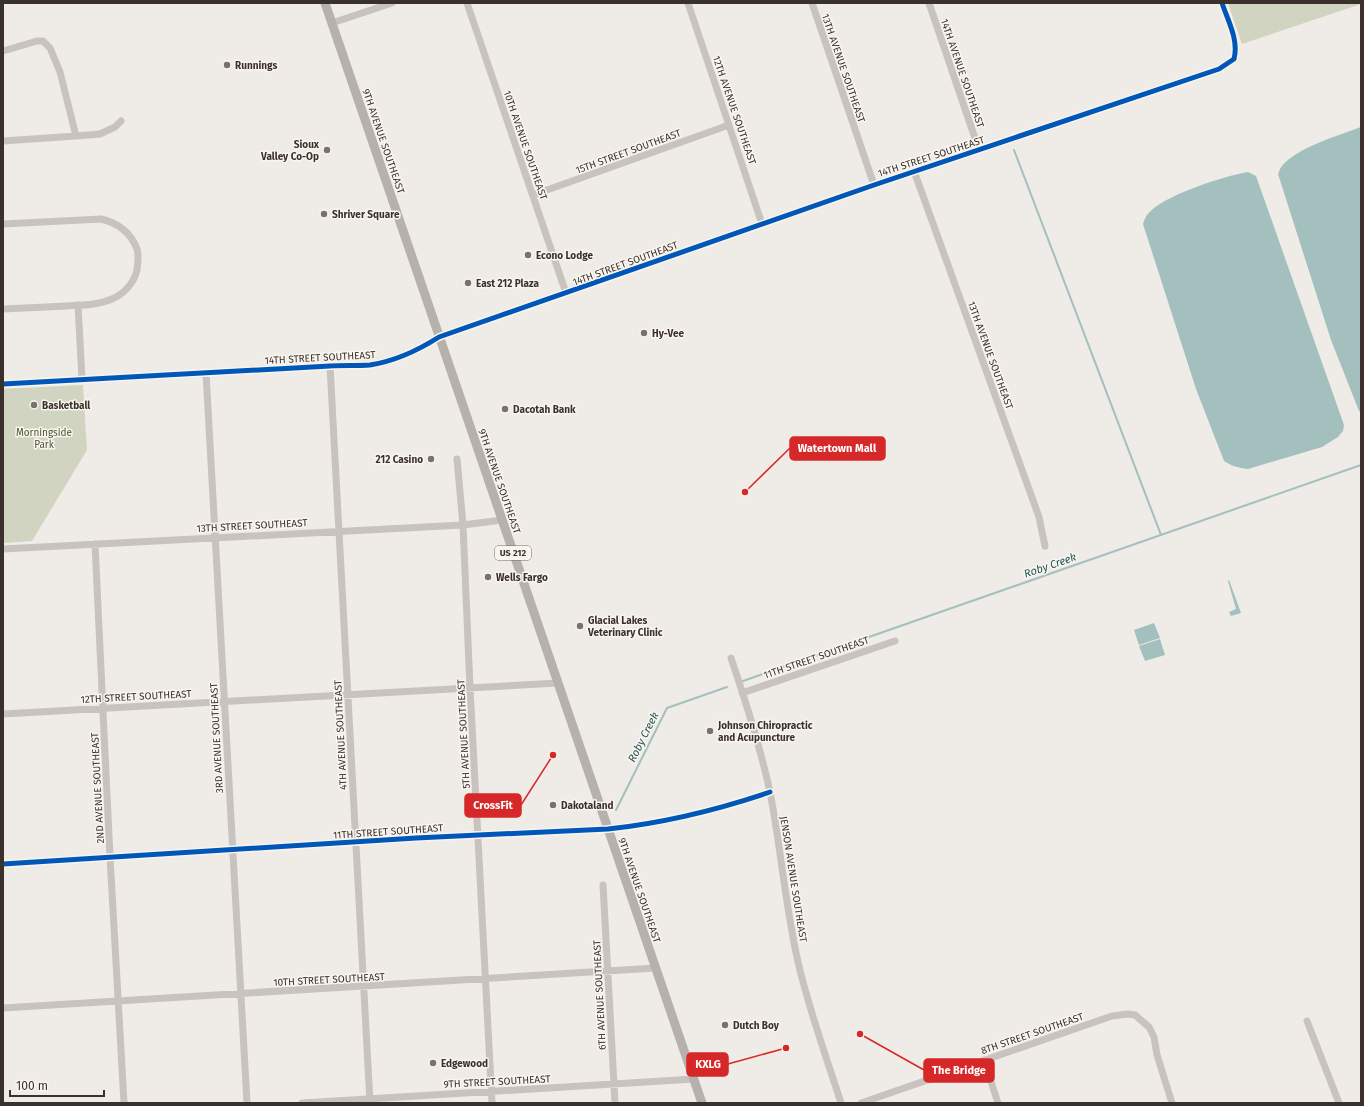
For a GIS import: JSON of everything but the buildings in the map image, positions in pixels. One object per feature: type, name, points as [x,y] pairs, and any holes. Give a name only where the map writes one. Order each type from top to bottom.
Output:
[{"type":"main road","name":"9TH AVENUE SOUTHEAST","points":[[325,3],[702,1103]]},
{"type":"street","points":[[332,23],[392,3]]},
{"type":"street","name":"10TH AVENUE SOUTHEAST","points":[[467,3],[566,293]]},
{"type":"street","name":"12TH AVENUE SOUTHEAST","points":[[688,3],[762,224]]},
{"type":"street","name":"13TH AVENUE SOUTHEAST","points":[[812,3],[874,185]]},
{"type":"street","name":"14TH AVENUE SOUTHEAST","points":[[929,3],[979,150]]},
{"type":"street","name":"14TH STREET SOUTHEAST","points":[[3,384],[206,372],[369,365],[392,360],[420,349],[439,337],[914,171],[1219,69],[1234,59],[1236,52],[1235,42],[1222,3]]},
{"type":"street","points":[[3,51],[37,41],[43,41],[50,48],[55,56],[60,72],[76,136]]},
{"type":"street","points":[[3,141],[76,136],[106,132],[121,121]]},
{"type":"street","name":"15TH STREET SOUTHEAST","points":[[533,195],[729,125]]},
{"type":"street","name":"13TH AVENUE SOUTHEAST","points":[[914,171],[1034,503],[1045,546]]},
{"type":"street","points":[[3,224],[101,219],[118,225],[135,244],[138,253],[138,264],[132,283],[119,295],[104,302],[3,309]]},
{"type":"street","points":[[78,305],[82,379]]},
{"type":"street","name":"4TH AVENUE SOUTHEAST","points":[[330,366],[370,1101]]},
{"type":"street","name":"3RD AVENUE SOUTHEAST","points":[[206,372],[247,1103]]},
{"type":"street","name":"5TH AVENUE SOUTHEAST","points":[[457,459],[463,524],[470,688],[492,1103]]},
{"type":"street","name":"13TH STREET SOUTHEAST","points":[[3,549],[463,524],[502,520]]},
{"type":"street","name":"2ND AVENUE SOUTHEAST","points":[[95,544],[102,708],[124,1103]]},
{"type":"street","name":"11TH STREET SOUTHEAST","points":[[742,693],[895,641]]},
{"type":"street","name":"JENSON AVENUE SOUTHEAST","points":[[731,658],[770,792],[792,935],[798,963],[817,1029],[842,1103]]},
{"type":"street","name":"12TH STREET SOUTHEAST","points":[[3,714],[558,683]]},
{"type":"street","name":"11TH STREET SOUTHEAST","points":[[3,864],[356,842],[608,829],[694,814],[770,792]]},
{"type":"street","name":"6TH AVENUE SOUTHEAST","points":[[603,885],[615,1103]]},
{"type":"street","name":"10TH STREET SOUTHEAST","points":[[3,1008],[656,968]]},
{"type":"street","name":"8TH STREET SOUTHEAST","points":[[860,1103],[1112,1016],[1128,1014],[1135,1015],[1143,1020],[1149,1027],[1154,1037],[1157,1055],[1172,1103]]},
{"type":"street","points":[[1307,1021],[1339,1103]]},
{"type":"street","points":[[984,1060],[998,1103]]},
{"type":"street","name":"9TH STREET SOUTHEAST","points":[[302,1103],[370,1101],[694,1079]]},
{"type":"green space","points":[[1228,3],[1361,3],[1361,4],[1242,44]]},
{"type":"green space","name":"Morningside Park","points":[[83,385],[87,450],[32,541],[3,543],[3,389]]},
{"type":"water","points":[[1361,127],[1361,412],[1359,411],[1331,340],[1278,174],[1282,166],[1297,153]]},
{"type":"water","points":[[1248,172],[1256,176],[1344,425],[1343,431],[1338,437],[1322,447],[1248,469],[1235,466],[1224,461],[1196,389],[1143,224],[1147,215],[1154,208],[1179,194],[1209,182]]},
{"type":"water","points":[[1229,580],[1241,613],[1231,616],[1229,612],[1236,609],[1228,581]]},
{"type":"water","points":[[1154,623],[1160,638],[1139,645],[1134,630]]},
{"type":"water","points":[[1160,639],[1165,655],[1145,661],[1139,646]]},
{"type":"waterway","points":[[1014,150],[1161,535]]},
{"type":"waterway","name":"Roby Creek","points":[[743,681],[1361,465]]},
{"type":"waterway","name":"Roby Creek","points":[[616,810],[667,708],[727,687]]},
{"type":"cycle path","points":[[3,384],[370,365],[389,361],[423,347],[439,337],[874,185],[1219,69],[1234,59],[1235,52],[1234,38],[1222,3]]},
{"type":"cycle path","points":[[3,864],[416,838],[608,829],[690,815],[730,805],[770,792]]},
{"type":"place","name":"Runnings","points":[[227,65]]},
{"type":"place","name":"Sioux Valley Co-Op","points":[[327,150]]},
{"type":"place","name":"Shriver Square","points":[[324,214]]},
{"type":"place","name":"Econo Lodge","points":[[528,255]]},
{"type":"place","name":"East 212 Plaza","points":[[468,283]]},
{"type":"place","name":"Hy-Vee","points":[[644,333]]},
{"type":"place","name":"Basketball","points":[[34,405]]},
{"type":"place","name":"Dacotah Bank","points":[[505,409]]},
{"type":"place","name":"212 Casino","points":[[431,459]]},
{"type":"place","name":"Watertown Mall","points":[[745,492]]},
{"type":"place","name":"Wells Fargo","points":[[488,577]]},
{"type":"place","name":"Glacial Lakes Veterinary Clinic","points":[[580,626]]},
{"type":"place","name":"Johnson Chiropractic and Acupuncture","points":[[710,731]]},
{"type":"place","name":"CrossFit","points":[[553,755]]},
{"type":"place","name":"Dakotaland","points":[[553,805]]},
{"type":"place","name":"Dutch Boy","points":[[725,1025]]},
{"type":"place","name":"The Bridge","points":[[860,1034]]},
{"type":"place","name":"KXLG","points":[[786,1048]]},
{"type":"place","name":"Edgewood","points":[[433,1063]]}]
